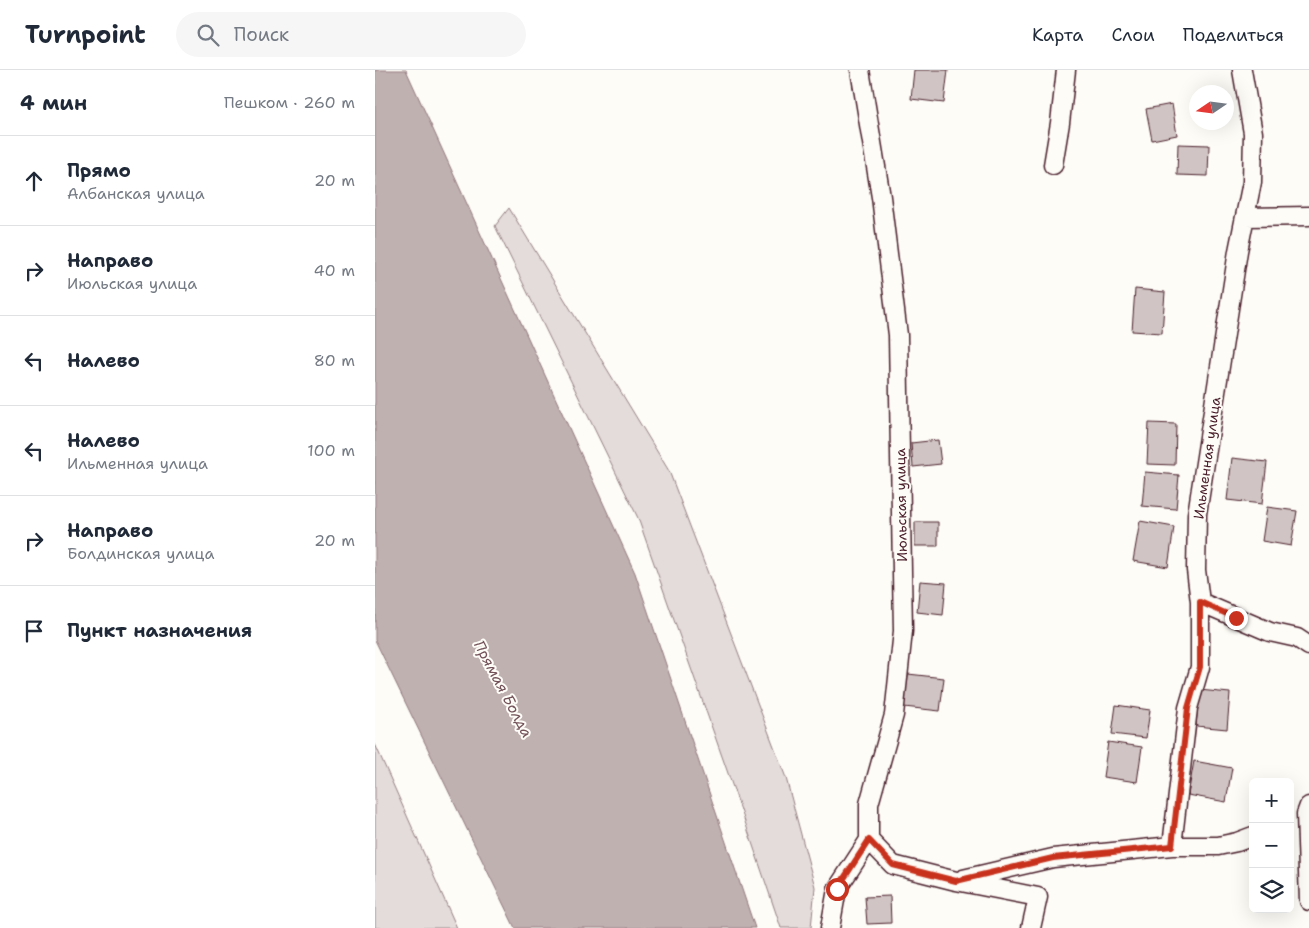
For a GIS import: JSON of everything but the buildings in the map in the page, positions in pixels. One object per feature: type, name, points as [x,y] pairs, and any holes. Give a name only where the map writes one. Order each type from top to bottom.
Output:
[{"type":"street","name":"Июльская улица","points":[[860,70],[881,198],[898,335],[903,631],[893,714],[869,804],[869,840]]},
{"type":"street","points":[[1053,165],[1066,70]]},
{"type":"street","name":"Ильменная улица","points":[[1172,846],[1188,708],[1200,667],[1200,602],[1196,570],[1197,514],[1238,251],[1252,182],[1253,132],[1242,70]]},
{"type":"street","points":[[1246,217],[1309,216]]},
{"type":"street","points":[[1200,602],[1269,632],[1297,638],[1309,646]]},
{"type":"street","points":[[1304,813],[1309,901]]},
{"type":"street","points":[[956,881],[1053,858],[1172,846],[1218,846],[1249,838]]},
{"type":"street","points":[[830,928],[837,889],[869,840],[893,865],[956,881],[1039,897],[1031,928]]},
{"type":"shaded area","points":[[509,208],[669,471],[786,778],[815,887],[811,928],[781,928],[638,518],[495,226]]},
{"type":"shaded area","points":[[375,744],[457,928],[375,928]]},
{"type":"water","name":"Прямая Болда","points":[[375,70],[406,70],[635,573],[755,928],[515,928],[375,640]]},
{"type":"route","points":[[837,889],[869,840],[893,865],[956,881],[1053,858],[1172,846],[1188,708],[1200,667],[1200,602],[1236,618]]}]
